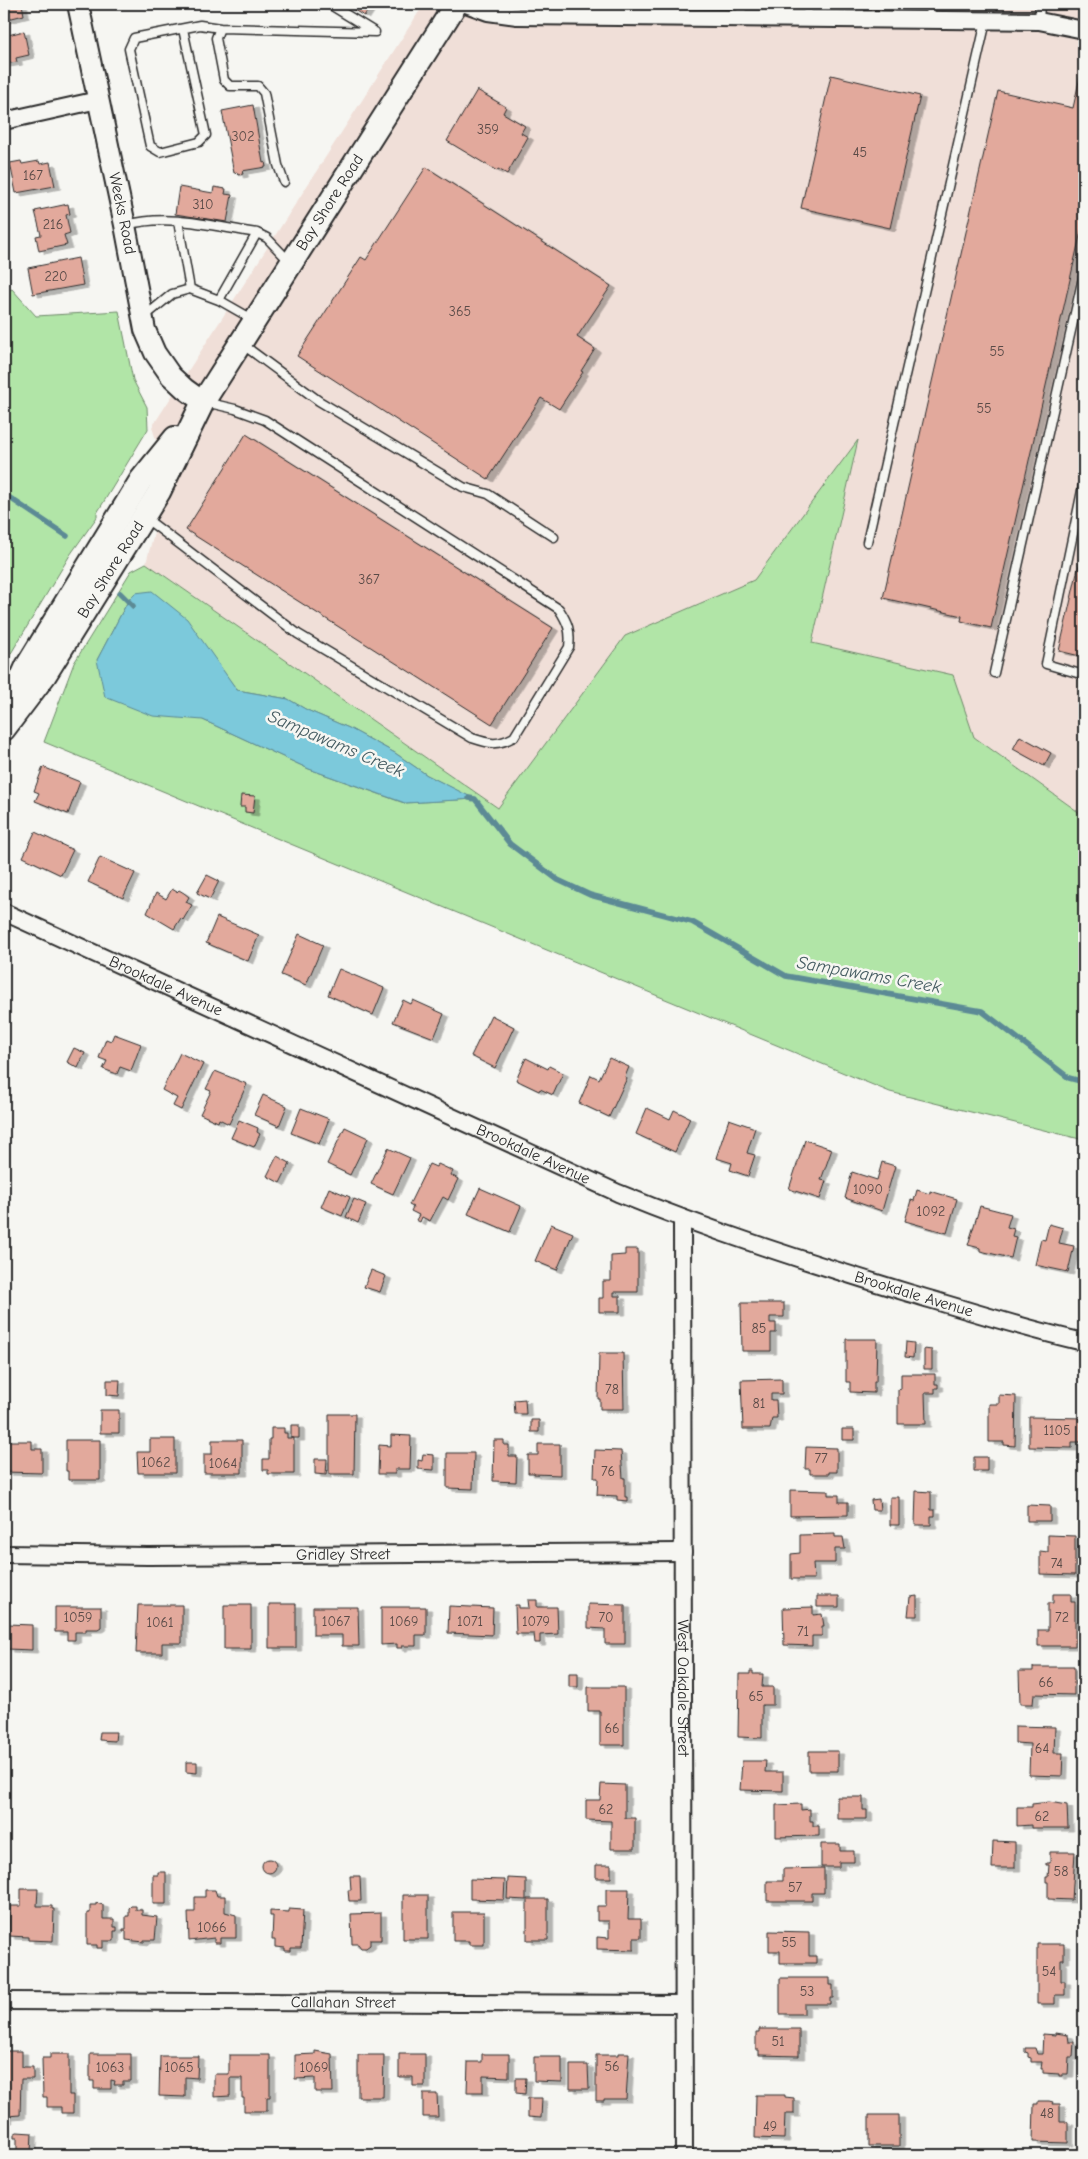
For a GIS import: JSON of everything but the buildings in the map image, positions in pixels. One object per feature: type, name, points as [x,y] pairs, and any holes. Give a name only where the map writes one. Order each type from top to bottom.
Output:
[{"type":"main road","name":"Bay Shore Road","points":[[4,716],[27,666],[141,480],[203,402],[456,4]]},
{"type":"main road","name":"Bay Shore Road","points":[[4,729],[45,675],[159,492],[203,402]]},
{"type":"street","name":"Weeks Road","points":[[78,4],[148,340],[162,364],[185,389],[203,402]]},
{"type":"street","points":[[466,4],[488,12],[507,15],[674,11],[860,12],[930,20],[1039,21],[1084,30]]},
{"type":"street","points":[[4,121],[98,100]]},
{"type":"street","name":"Brookdale Avenue","points":[[4,912],[618,1192],[682,1219],[862,1278],[1041,1332],[1084,1342]]},
{"type":"street","name":"West Oakdale Street","points":[[682,1219],[684,2155]]},
{"type":"street","name":"Gridley Street","points":[[4,1554],[148,1556],[683,1552]]},
{"type":"street","name":"Callahan Street","points":[[4,2001],[683,2004]]},
{"type":"lane","points":[[183,29],[206,135],[199,142],[160,152],[150,146],[129,49],[134,38],[200,25],[220,28],[375,32],[329,4]]},
{"type":"lane","points":[[930,20],[931,4]]},
{"type":"lane","points":[[1039,21],[1040,4]]},
{"type":"lane","points":[[866,542],[986,21]]},
{"type":"lane","points":[[220,28],[216,38],[224,80],[230,86],[258,86],[264,93],[278,165],[284,182]]},
{"type":"lane","points":[[125,225],[150,220],[178,221],[257,233],[267,238],[291,264]]},
{"type":"lane","points":[[178,221],[190,289]]},
{"type":"lane","points":[[219,300],[257,233]]},
{"type":"lane","points":[[994,673],[1084,273]]},
{"type":"lane","points":[[143,318],[172,294],[190,289],[219,300],[255,321]]},
{"type":"lane","points":[[241,343],[319,400],[463,486],[488,494],[554,537]]},
{"type":"lane","points":[[144,516],[298,634],[472,738],[488,743],[501,743],[514,736],[570,647],[571,634],[568,622],[559,609],[265,420],[235,409],[203,402]]},
{"type":"lane","points":[[1084,481],[1080,521],[1046,664],[1084,675]]},
{"type":"shaded area","points":[[424,4],[1084,4],[1084,816],[974,737],[952,675],[812,643],[858,441],[754,580],[625,636],[498,808],[146,563],[168,480],[152,427]]},
{"type":"green space","points":[[12,289],[36,316],[119,311],[133,380],[147,407],[148,429],[97,513],[97,517],[70,555],[4,665],[4,292]]},
{"type":"green space","points":[[858,440],[812,643],[953,675],[974,737],[1084,816],[1084,1140],[890,1092],[44,742],[74,663],[131,571],[146,563],[498,808],[625,636],[754,580]],"holes":[[[135,593],[215,661],[237,690],[288,699],[307,710],[349,728],[395,753],[427,775],[474,799],[404,803],[309,769],[203,720],[97,660],[128,601]]]},
{"type":"water","points":[[152,591],[187,619],[237,690],[288,699],[307,710],[349,728],[395,753],[427,775],[475,799],[405,803],[309,769],[203,720],[153,716],[105,697],[97,660],[128,601],[135,593]]},
{"type":"waterway","name":"Sampawams Creek","points":[[4,494],[67,536]]},
{"type":"waterway","name":"Sampawams Creek","points":[[120,593],[133,606]]},
{"type":"waterway","name":"Sampawams Creek","points":[[469,798],[475,799],[510,844],[558,880],[590,895],[692,922],[786,976],[982,1011],[1069,1078],[1084,1082]]}]
